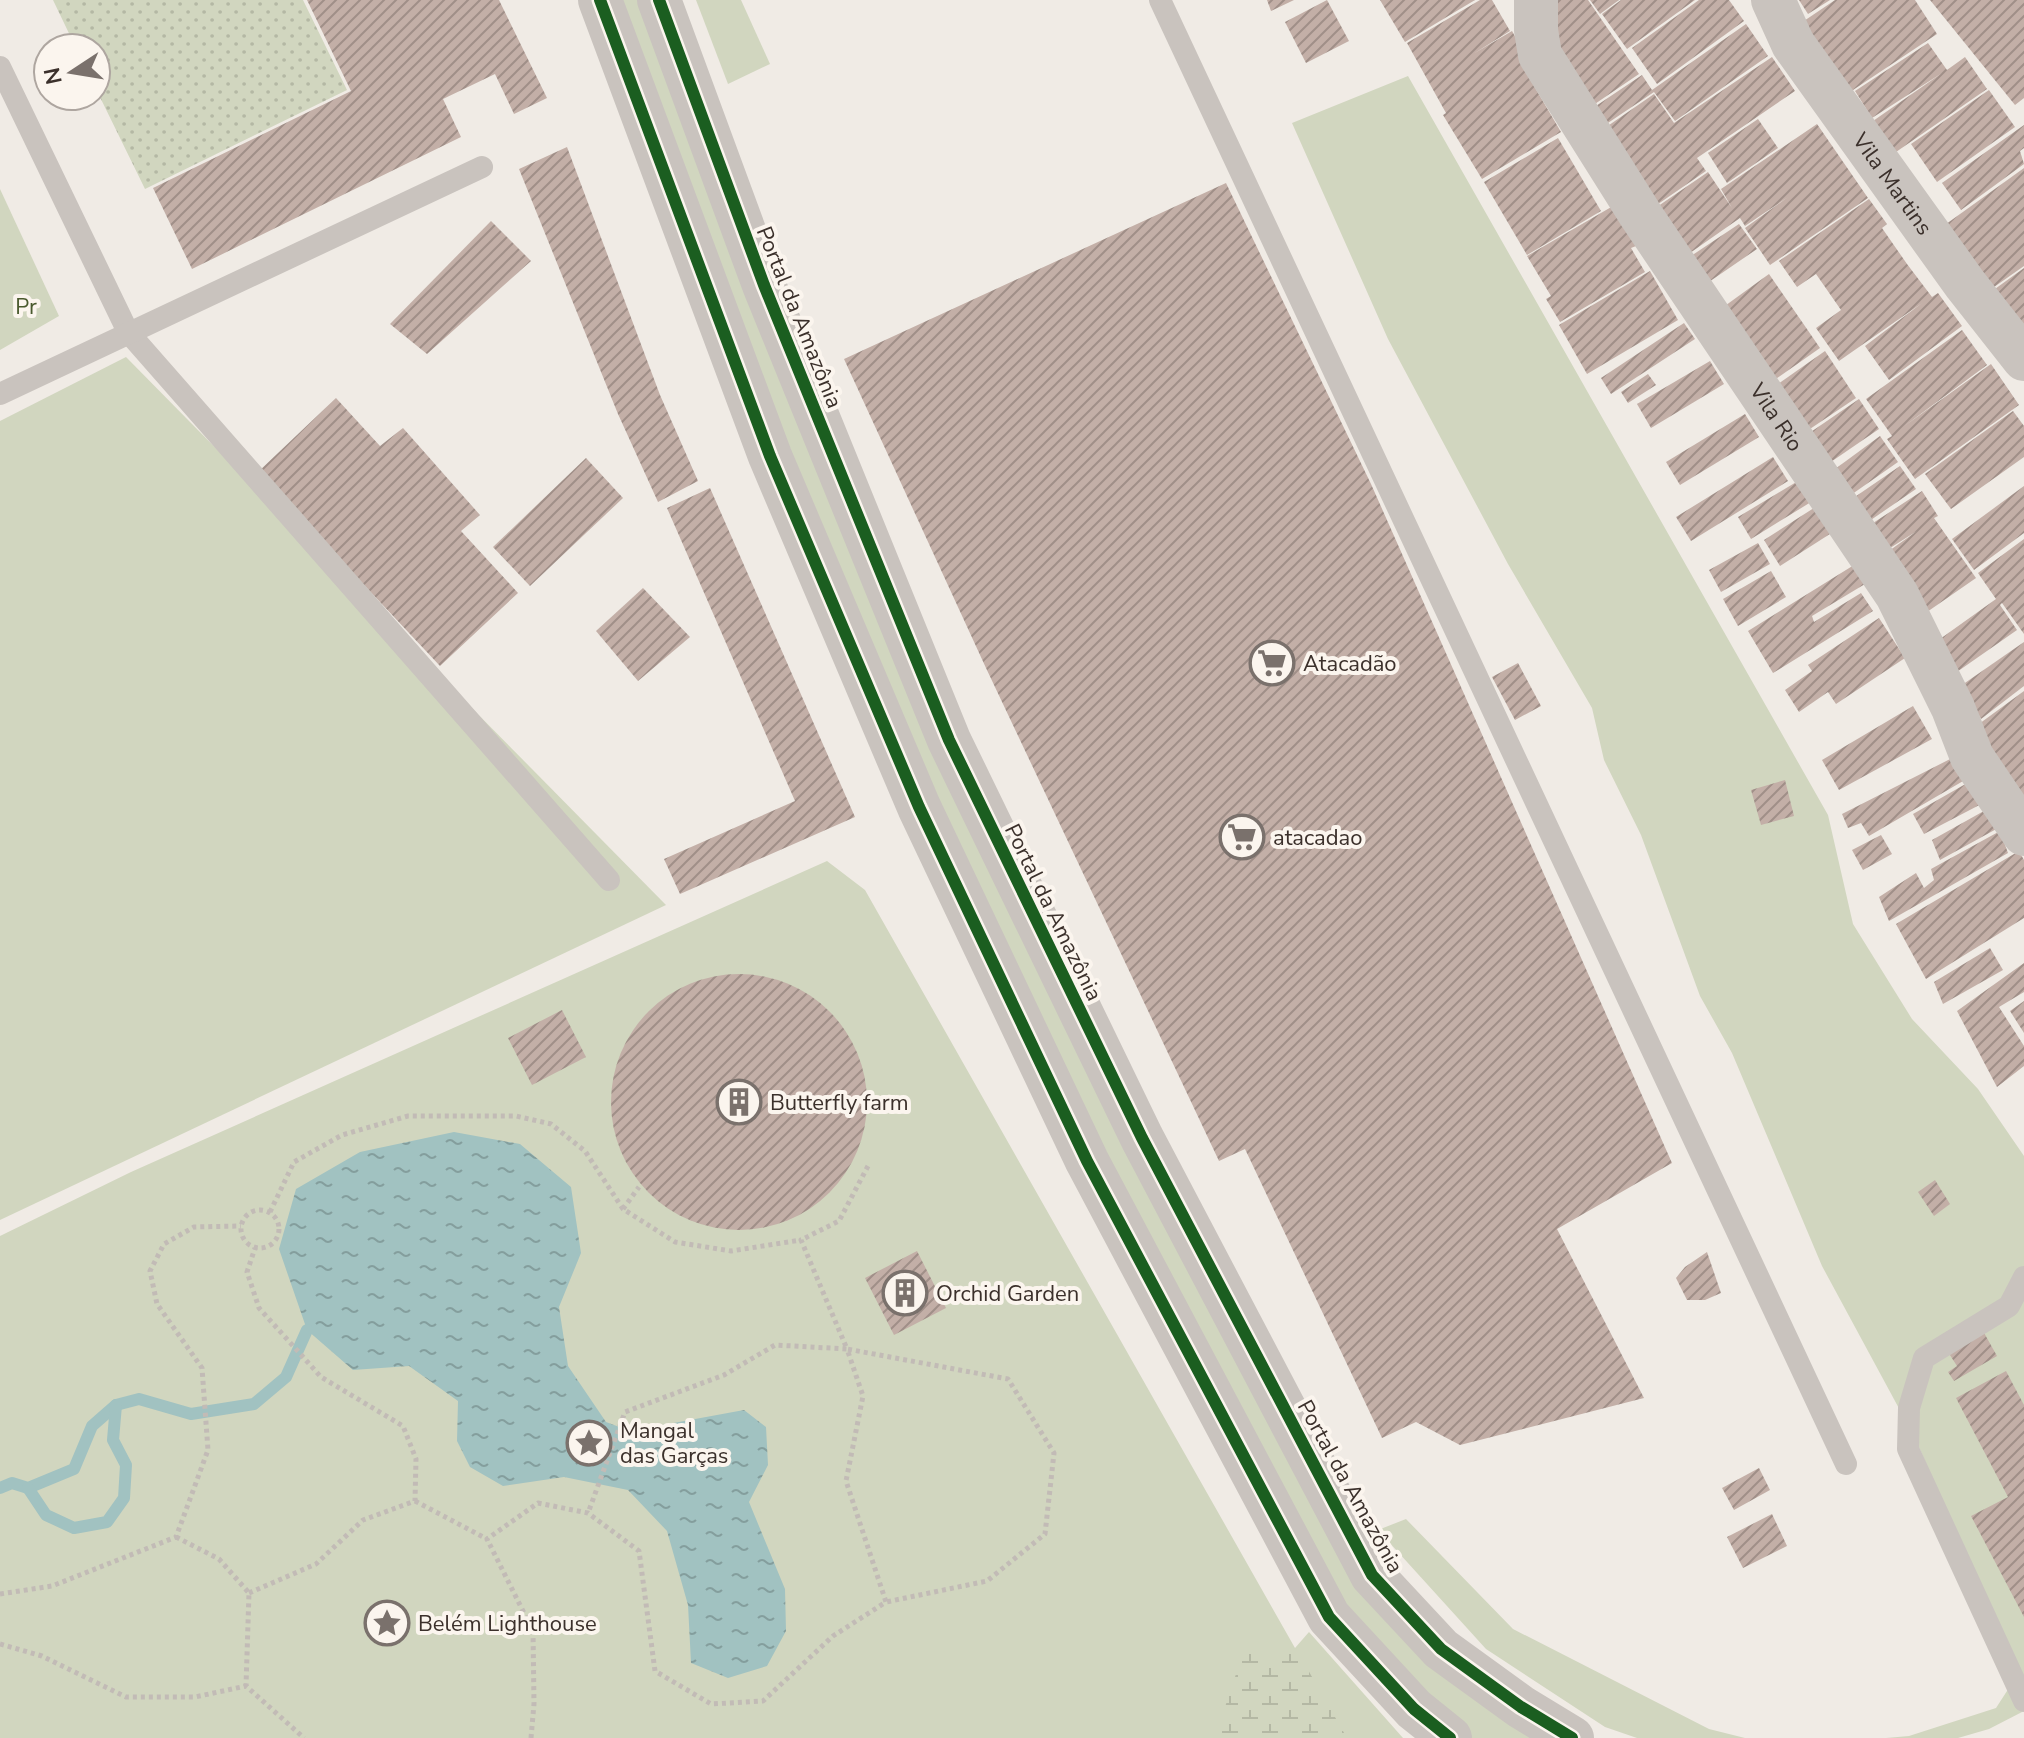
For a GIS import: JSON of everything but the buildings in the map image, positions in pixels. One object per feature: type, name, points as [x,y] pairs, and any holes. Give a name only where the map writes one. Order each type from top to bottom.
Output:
[{"type":"street","points":[[600,0],[770,456],[919,807],[1087,1161],[1329,1617],[1414,1709],[1450,1738]]},
{"type":"street","name":"Portal da Amazônia","points":[[659,0],[764,285],[949,740],[1142,1138],[1207,1262],[1372,1575],[1441,1649],[1521,1707],[1572,1738]]},
{"type":"street","name":"Vila Rio","points":[[1536,0],[1540,55],[1640,214],[1897,595],[1953,708],[1972,757],[2024,834]]},
{"type":"street","name":"Vila Martins","points":[[1773,0],[1793,44],[1965,284],[2024,359]]},
{"type":"lane","points":[[1160,0],[1846,1464]]},
{"type":"lane","points":[[0,67],[128,332],[609,880]]},
{"type":"lane","points":[[0,394],[482,167]]},
{"type":"lane","points":[[2024,1277],[2009,1306],[1924,1358],[1909,1408],[1908,1449],[2024,1701]]},
{"type":"path","points":[[270,1212],[294,1162],[342,1135],[408,1116],[516,1116],[551,1124],[585,1151],[623,1209],[675,1242],[731,1251],[801,1240],[839,1221],[868,1166]]},
{"type":"path","points":[[623,1209],[639,1187]]},
{"type":"path","points":[[255,1210],[270,1212],[279,1225],[276,1240],[263,1248],[255,1248],[244,1240],[243,1219],[255,1210]]},
{"type":"path","points":[[0,1594],[52,1586],[176,1537],[208,1450],[202,1368],[157,1304],[150,1271],[164,1244],[194,1227],[241,1226]]},
{"type":"path","points":[[801,1240],[847,1349],[863,1396],[846,1481],[886,1602]]},
{"type":"path","points":[[255,1248],[247,1272],[259,1308],[321,1377],[403,1426],[416,1459],[415,1501]]},
{"type":"path","points":[[487,1539],[538,1503],[588,1513],[639,1551],[655,1671],[711,1704],[763,1701],[833,1636],[886,1602],[987,1581],[1045,1534],[1054,1453],[1008,1379],[847,1349],[775,1345],[724,1375],[625,1412],[588,1513]]},
{"type":"path","points":[[249,1593],[316,1564],[363,1520],[415,1501],[487,1539],[533,1631],[531,1738]]},
{"type":"path","points":[[176,1537],[219,1559],[249,1593],[246,1686],[304,1738]]},
{"type":"path","points":[[0,1644],[42,1656],[126,1697],[195,1697],[246,1686]]},
{"type":"green space","points":[[53,0],[303,0],[347,90],[145,189],[107,112],[112,112],[112,32],[68,32]]},
{"type":"green space","points":[[619,0],[638,0],[1338,1552],[1534,1738],[1464,1738],[1339,1616],[1107,1182],[803,490]]},
{"type":"green space","points":[[696,0],[741,0],[770,64],[728,84]]},
{"type":"green space","points":[[1408,76],[1828,815],[1853,924],[1912,1019],[1978,1089],[2024,1156],[2024,1711],[1989,1729],[1958,1738],[1886,1738],[1909,1736],[1996,1708],[2018,1674],[1915,1438],[1822,1266],[1732,1053],[1700,996],[1641,835],[1604,760],[1592,708],[1508,564],[1388,339],[1292,123]]},
{"type":"green space","name":"Pr","points":[[0,189],[59,316],[0,350]]},
{"type":"green space","points":[[126,357],[666,905],[0,1220],[0,421]]},
{"type":"green space","name":"Mangal das Garças","points":[[827,861],[865,890],[1295,1648],[1309,1632],[1403,1738],[0,1738],[0,1236],[131,1172]]},
{"type":"green space","points":[[1406,1519],[1513,1629],[1709,1729],[1745,1738],[1637,1738],[1605,1727],[1486,1649],[1378,1530]]},
{"type":"green space","points":[[1296,1649],[1347,1738],[1210,1738],[1223,1713],[1243,1653]]},
{"type":"water","points":[[454,1132],[520,1144],[571,1187],[581,1253],[559,1307],[568,1366],[606,1422],[630,1431],[744,1410],[766,1427],[768,1465],[749,1502],[785,1589],[786,1631],[767,1666],[728,1678],[691,1663],[688,1605],[667,1531],[628,1490],[564,1477],[503,1486],[470,1467],[457,1441],[458,1401],[409,1366],[353,1370],[307,1330],[279,1249],[296,1189],[360,1152]]},
{"type":"waterway","points":[[0,1488],[12,1483],[28,1488],[74,1469],[92,1426],[116,1405],[139,1399],[191,1414],[254,1404],[286,1377],[307,1330]]},
{"type":"waterway","points":[[28,1488],[46,1515],[74,1528],[107,1522],[124,1498],[126,1465],[113,1440],[116,1405]]},
{"type":"cycle path","points":[[600,0],[770,456],[919,807],[1087,1161],[1329,1617],[1414,1709],[1450,1738]]},
{"type":"cycle path","points":[[659,0],[764,285],[949,740],[1142,1138],[1372,1575],[1441,1649],[1521,1707],[1572,1738]]},
{"type":"place","name":"Atacadão","points":[[1272,663]]},
{"type":"place","name":"atacadao","points":[[1242,837]]},
{"type":"place","name":"Butterfly farm","points":[[739,1102]]},
{"type":"place","name":"Orchid Garden","points":[[905,1293]]},
{"type":"place","name":"Mangal das Garças","points":[[589,1443]]},
{"type":"place","name":"Belém Lighthouse","points":[[387,1623]]}]
